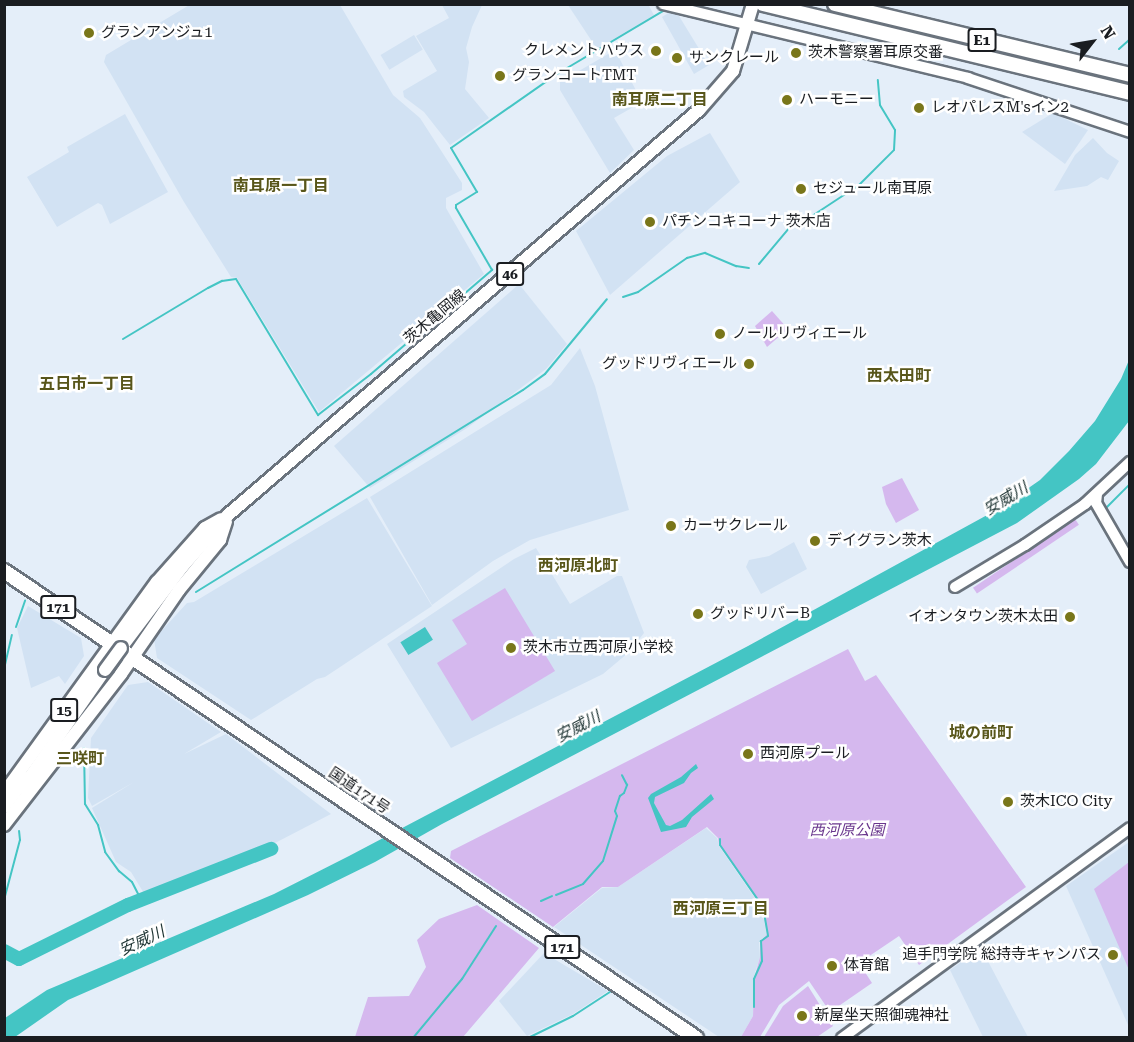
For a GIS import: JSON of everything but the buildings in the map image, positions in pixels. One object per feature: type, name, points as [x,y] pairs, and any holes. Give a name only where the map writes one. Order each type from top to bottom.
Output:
[{"type":"highway","name":"E1","points":[[763,4],[1130,93]]},
{"type":"highway","name":"E1","points":[[835,4],[1130,75]]},
{"type":"highway","name":"国道171号","points":[[4,571],[696,1038]]},
{"type":"main road","name":"茨木亀岡線","points":[[122,649],[182,567],[228,515],[699,110],[733,71],[753,4]]},
{"type":"main road","name":"46","points":[[122,649],[157,582],[205,528],[228,515]]},
{"type":"main road","name":"46","points":[[122,649],[179,590],[220,540],[228,515]]},
{"type":"main road","name":"15","points":[[4,813],[122,649]]},
{"type":"main road","name":"15","points":[[4,793],[122,649]]},
{"type":"main road","name":"15","points":[[4,825],[122,649]]},
{"type":"main road","name":"15","points":[[4,807],[43,758]]},
{"type":"street","points":[[663,4],[968,78],[1128,132]]},
{"type":"street","points":[[955,587],[1025,545],[1097,494],[1130,462]]},
{"type":"street","points":[[1097,494],[1096,503],[1130,562]]},
{"type":"street","points":[[842,1038],[1130,828]]},
{"type":"shaded area","points":[[191,4],[340,5],[393,95],[420,118],[462,183],[462,190],[446,198],[446,208],[484,274],[319,412],[237,278],[231,277],[184,202],[104,62],[106,55]]},
{"type":"shaded area","points":[[442,5],[482,5],[466,48],[469,62],[465,89],[489,118],[450,145],[424,112],[404,97],[403,91],[437,71],[416,36],[449,18]]},
{"type":"shaded area","points":[[568,5],[645,5],[649,6],[654,15],[597,49]]},
{"type":"shaded area","points":[[670,12],[679,16],[709,65],[694,74],[662,17]]},
{"type":"shaded area","points":[[414,35],[423,50],[389,70],[381,55]]},
{"type":"shaded area","points":[[615,50],[642,102],[614,118],[634,150],[610,173],[560,90],[560,82]]},
{"type":"shaded area","points":[[1053,113],[1088,130],[1065,164],[1022,132]]},
{"type":"shaded area","points":[[125,114],[168,192],[110,224],[102,205],[98,203],[57,227],[27,177],[69,152],[67,147]]},
{"type":"shaded area","name":"パチンコキコーナ 茨木店","points":[[710,133],[740,182],[610,295],[576,231],[667,156]]},
{"type":"shaded area","points":[[1093,138],[1107,153],[1119,161],[1108,180],[1101,177],[1087,186],[1054,191],[1075,155]]},
{"type":"shaded area","points":[[519,284],[567,344],[546,369],[467,428],[370,488],[334,446]]},
{"type":"shaded area","points":[[580,348],[595,386],[629,510],[530,540],[493,561],[432,605],[370,497],[551,385]]},
{"type":"shaded area","points":[[367,498],[432,606],[325,677],[317,679],[251,720],[157,658],[154,639],[187,603],[194,602]]},
{"type":"shaded area","points":[[794,542],[807,569],[761,594],[746,567],[749,560],[769,556]]},
{"type":"shaded area","name":"茨木市立西河原小学校","points":[[536,548],[570,604],[617,576],[622,576],[644,633],[628,653],[603,674],[451,748],[387,644],[514,559]]},
{"type":"shaded area","points":[[28,606],[81,638],[84,656],[65,684],[59,676],[31,688],[17,628]]},
{"type":"shaded area","points":[[148,682],[221,732],[184,754],[226,734],[331,814],[275,843],[145,895],[131,872],[116,862],[92,808],[134,782],[92,806],[88,798],[91,738],[128,685]]},
{"type":"shaded area","points":[[706,828],[717,838],[719,846],[761,907],[767,934],[759,942],[760,957],[753,979],[753,1016],[741,1037],[719,1037],[554,927],[602,888],[618,887]]},
{"type":"shaded area","name":"追手門学院 総持寺キャンパス","points":[[1129,842],[1129,1027],[1066,886]]},
{"type":"shaded area","points":[[981,948],[1028,1037],[983,1037],[950,970]]},
{"type":"shaded area","points":[[544,953],[608,991],[573,1014],[527,1036],[499,1001]]},
{"type":"green space","points":[[772,311],[788,329],[767,347],[755,326]]},
{"type":"green space","points":[[902,478],[919,510],[896,523],[886,504],[882,487]]},
{"type":"green space","points":[[1075,519],[1079,525],[977,594],[973,588]]},
{"type":"green space","points":[[505,588],[555,671],[472,721],[437,663],[467,644],[452,620]]},
{"type":"green space","name":"西河原公園","points":[[848,649],[865,681],[876,675],[1026,887],[919,965],[899,936],[859,963],[872,983],[830,1012],[809,981],[779,1005],[760,1037],[741,1037],[753,1016],[754,979],[760,957],[760,942],[767,934],[762,907],[719,845],[718,838],[707,827],[618,887],[602,887],[553,927],[450,858],[451,851]]},
{"type":"green space","points":[[1129,862],[1129,970],[1094,889]]},
{"type":"green space","points":[[477,905],[539,948],[463,1037],[355,1037],[368,997],[409,996],[426,967],[417,940],[439,919]]},
{"type":"green space","name":"新屋坐天照御魂神社","points":[[808,986],[833,1026],[817,1037],[764,1037],[783,1006]]},
{"type":"water","points":[[1129,360],[1129,421],[1096,464],[1079,479],[1017,523],[442,824],[375,862],[308,895],[68,1000],[15,1037],[5,1038],[5,1018],[47,990],[274,894],[748,646],[1000,508],[1040,480],[1069,451],[1095,421],[1121,379]]},
{"type":"water","points":[[425,627],[433,640],[408,655],[400,642]]},
{"type":"water","points":[[696,764],[698,768],[684,783],[655,797],[654,803],[666,825],[670,826],[682,820],[711,794],[714,799],[692,817],[686,827],[661,832],[648,798],[681,777]]},
{"type":"waterway","points":[[123,339],[208,288],[222,281],[236,279],[318,415],[371,374],[492,270],[456,208],[456,205],[477,192],[451,148],[557,74],[665,10]]},
{"type":"waterway","points":[[1119,49],[1130,39]]},
{"type":"waterway","points":[[759,264],[795,221],[809,218],[859,185],[894,150],[895,130],[880,105],[878,80]]},
{"type":"waterway","points":[[623,297],[638,292],[687,258],[705,253],[736,266],[749,268]]},
{"type":"waterway","points":[[196,592],[523,390],[545,374],[607,299]]},
{"type":"waterway","points":[[1107,507],[1130,484]]},
{"type":"waterway","points":[[16,627],[25,601]]},
{"type":"waterway","points":[[4,669],[12,635]]},
{"type":"waterway","points":[[84,748],[85,804],[98,825],[105,852],[119,871],[132,882],[141,900]]},
{"type":"waterway","points":[[556,895],[583,884],[603,861],[617,816],[615,811],[627,785],[622,775]]},
{"type":"waterway","points":[[4,900],[20,840],[19,831]]},
{"type":"waterway","points":[[720,839],[720,845],[763,907],[768,936],[761,941],[762,961],[754,979],[754,1007]]},
{"type":"waterway","points":[[4,951],[19,959],[128,905],[271,849]]},
{"type":"waterway","points":[[541,901],[552,896]]},
{"type":"waterway","points":[[413,1038],[462,979],[496,926]]},
{"type":"waterway","points":[[528,1038],[573,1016],[610,992]]},
{"type":"place","name":"グランアンジュ1","points":[[89,33]]},
{"type":"place","name":"クレメントハウス","points":[[656,51]]},
{"type":"place","name":"茨木警察署耳原交番","points":[[796,53]]},
{"type":"place","name":"サンクレール","points":[[677,58]]},
{"type":"place","name":"グランコートTMT","points":[[500,76]]},
{"type":"place","name":"ハーモニー","points":[[787,100]]},
{"type":"place","name":"レオパレスM'sイン2","points":[[919,108]]},
{"type":"place","name":"セジュール南耳原","points":[[801,189]]},
{"type":"place","name":"パチンコキコーナ 茨木店","points":[[650,222]]},
{"type":"place","name":"ノールリヴィエール","points":[[720,334]]},
{"type":"place","name":"グッドリヴィエール","points":[[749,364]]},
{"type":"place","name":"カーサクレール","points":[[671,526]]},
{"type":"place","name":"デイグラン茨木","points":[[815,541]]},
{"type":"place","name":"グッドリバーB","points":[[698,614]]},
{"type":"place","name":"イオンタウン茨木太田","points":[[1070,617]]},
{"type":"place","name":"茨木市立西河原小学校","points":[[511,648]]},
{"type":"place","name":"西河原プール","points":[[748,754]]},
{"type":"place","name":"茨木ICO City","points":[[1008,802]]},
{"type":"place","name":"追手門学院 総持寺キャンパス","points":[[1113,955]]},
{"type":"place","name":"体育館","points":[[832,966]]},
{"type":"place","name":"新屋坐天照御魂神社","points":[[802,1016]]},
{"type":"district","name":"南耳原二丁目","points":[[660,100]]},
{"type":"district","name":"南耳原一丁目","points":[[281,186]]},
{"type":"district","name":"西太田町","points":[[899,376]]},
{"type":"district","name":"五日市一丁目","points":[[87,384]]},
{"type":"district","name":"西河原北町","points":[[578,566]]},
{"type":"district","name":"城の前町","points":[[981,733]]},
{"type":"district","name":"三咲町","points":[[80,759]]},
{"type":"district","name":"西河原三丁目","points":[[721,909]]},
{"type":"water label","name":"安威川","points":[[1006,499]]},
{"type":"water label","name":"安威川","points":[[578,727]]},
{"type":"water label","name":"安威川","points":[[142,941]]}]
